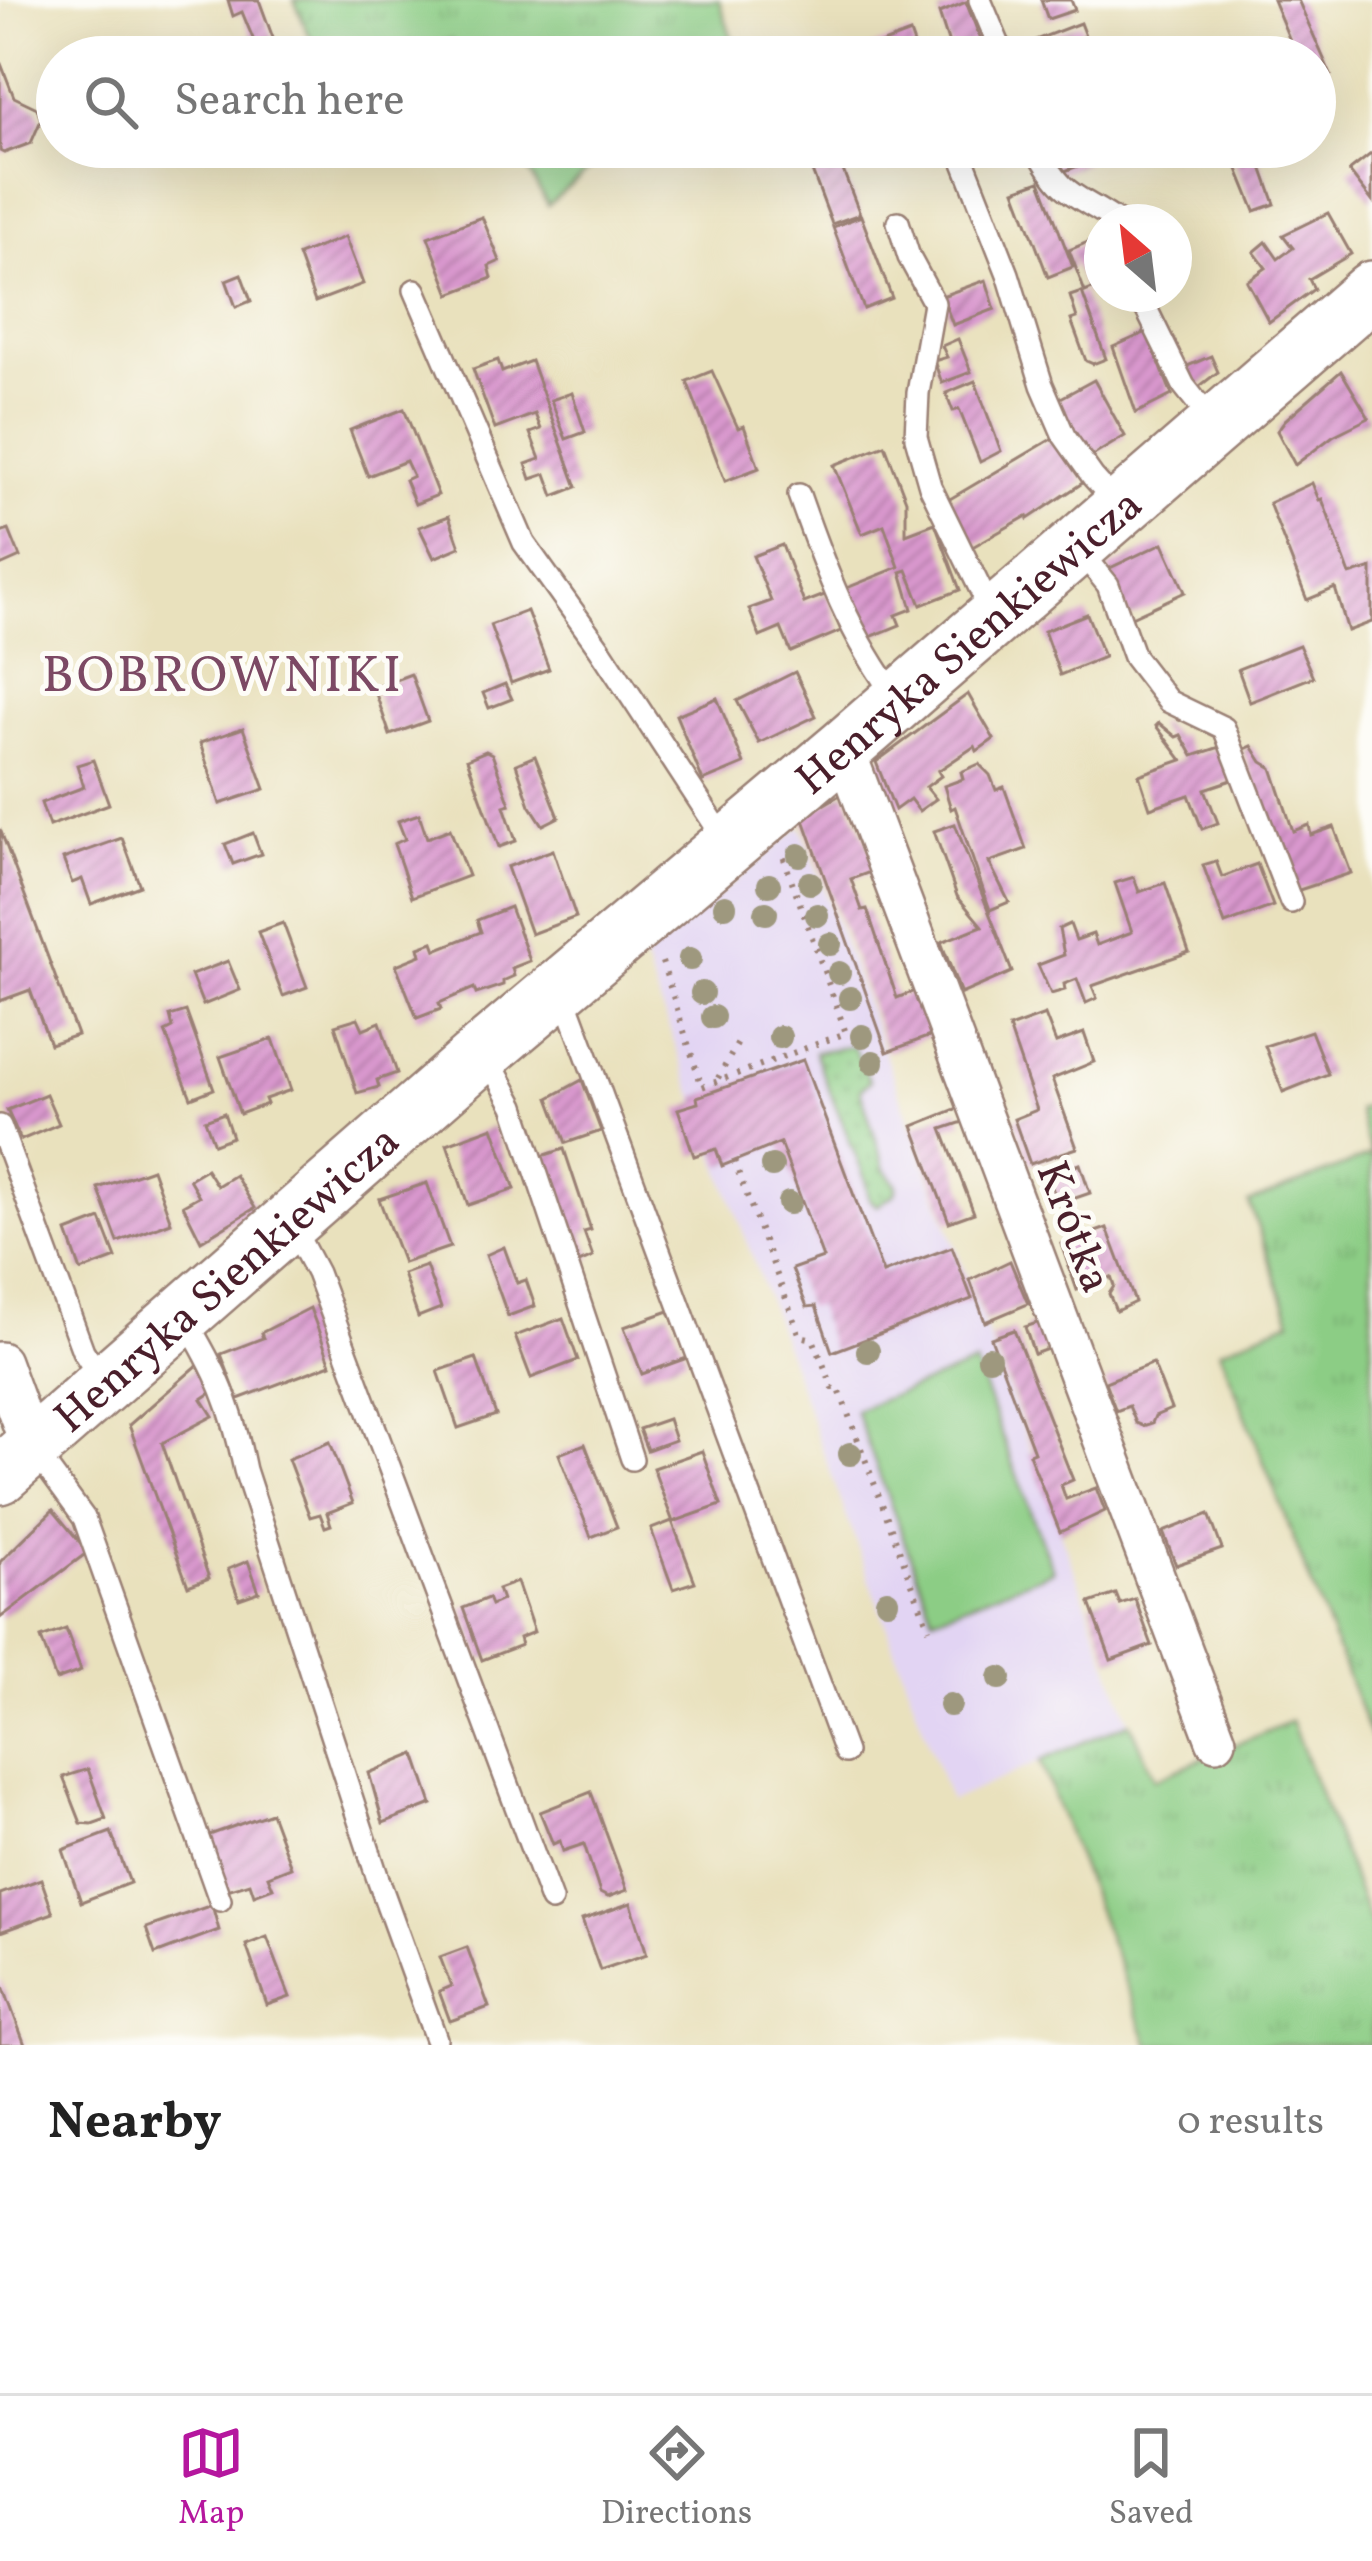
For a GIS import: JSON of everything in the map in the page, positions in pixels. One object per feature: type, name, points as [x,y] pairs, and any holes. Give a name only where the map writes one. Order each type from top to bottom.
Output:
[{"type":"street","name":"Henryka Sienkiewicza","points":[[16,1461],[562,988],[754,848],[844,748],[1372,290]]},
{"type":"street","name":"Krótka","points":[[844,748],[1216,1740]]},
{"type":"street","points":[[0,1362],[16,1461]]},
{"type":"lane","points":[[980,0],[995,36]]},
{"type":"lane","points":[[966,168],[1064,436],[1120,508]]},
{"type":"lane","points":[[1048,168],[1055,181],[1084,206]]},
{"type":"lane","points":[[898,222],[909,257],[934,303],[918,393],[916,437],[930,486],[994,617]]},
{"type":"lane","points":[[415,290],[524,544],[754,848]]},
{"type":"lane","points":[[1148,312],[1184,386],[1216,425]]},
{"type":"lane","points":[[799,495],[843,614],[868,660],[898,700]]},
{"type":"lane","points":[[1076,546],[1108,585],[1134,657],[1168,700],[1223,728],[1292,902]]},
{"type":"lane","points":[[562,988],[845,1752]]},
{"type":"lane","points":[[484,1053],[514,1106],[632,1459]]},
{"type":"lane","points":[[0,1126],[83,1351],[104,1383]]},
{"type":"lane","points":[[290,1221],[317,1273],[551,1900]]},
{"type":"lane","points":[[182,1315],[213,1364],[233,1412],[245,1470],[378,1879],[436,2039]]},
{"type":"lane","points":[[16,1461],[84,1518],[220,1900]]},
{"type":"path","points":[[716,1082],[846,1033],[754,848]]},
{"type":"path","points":[[660,956],[702,1087],[708,1089],[716,1082],[739,1041]]},
{"type":"path","points":[[734,1161],[800,1336],[813,1339],[832,1388],[838,1387],[929,1629]]},
{"type":"shaded area","points":[[801,826],[1130,1722],[950,1801],[644,959]]},
{"type":"green space","points":[[294,0],[719,0],[731,36],[310,36]]},
{"type":"green space","points":[[526,168],[591,168],[548,205]]},
{"type":"green space","points":[[853,1046],[870,1081],[860,1089],[885,1169],[897,1185],[895,1194],[877,1206],[869,1199],[814,1052]]},
{"type":"green space","points":[[1372,1104],[1372,1740],[1220,1350],[1291,1320],[1249,1203],[1371,1155],[1357,1110]]},
{"type":"green space","points":[[975,1364],[1053,1571],[933,1617],[855,1410]]},
{"type":"green space","points":[[1291,1721],[1372,1928],[1372,2045],[1149,2045],[1040,1761],[1130,1722],[1155,1779]]},
{"type":"building","points":[[228,0],[259,0],[272,36],[252,36],[242,12],[233,16]]},
{"type":"building","points":[[1041,0],[1071,0],[1075,10],[1048,19]]},
{"type":"building","points":[[1273,0],[1298,0],[1314,36],[1288,36]]},
{"type":"building","points":[[966,2],[979,36],[946,36],[939,13]]},
{"type":"building","points":[[1080,23],[1085,36],[1046,36]]},
{"type":"building","points":[[0,61],[14,97],[36,108],[36,132],[31,143],[0,151]]},
{"type":"building","points":[[1372,153],[1372,201],[1349,171]]},
{"type":"building","points":[[811,168],[842,168],[860,214],[832,224]]},
{"type":"building","points":[[1238,168],[1262,168],[1275,204],[1255,211]]},
{"type":"building","points":[[1040,181],[1073,267],[1048,277],[1015,190]]},
{"type":"building","points":[[1328,213],[1351,254],[1309,279],[1314,289],[1269,322],[1247,281],[1266,268],[1254,252],[1266,242],[1278,259],[1293,248],[1283,235]]},
{"type":"building","points":[[861,216],[892,298],[864,309],[833,227]]},
{"type":"building","points":[[482,217],[500,261],[489,266],[492,278],[450,294],[428,237]]},
{"type":"building","points":[[345,237],[363,284],[315,302],[298,255]]},
{"type":"building","points":[[1084,244],[1084,289],[1069,250]]},
{"type":"building","points":[[241,274],[251,301],[236,307],[226,280]]},
{"type":"building","points":[[986,280],[995,309],[953,325],[942,296]]},
{"type":"building","points":[[1082,292],[1084,312],[1089,312],[1106,359],[1093,364],[1086,361],[1071,320],[1077,318],[1070,296]]},
{"type":"building","points":[[1147,332],[1172,395],[1136,413],[1113,347]]},
{"type":"building","points":[[958,339],[971,372],[942,383],[934,361],[947,357],[942,346]]},
{"type":"building","points":[[1211,356],[1218,372],[1196,389],[1185,367]]},
{"type":"building","points":[[498,360],[502,372],[531,361],[577,487],[554,496],[546,474],[531,479],[526,464],[540,459],[530,433],[541,429],[535,414],[495,429],[473,369]]},
{"type":"building","points":[[712,371],[738,428],[744,426],[759,468],[725,481],[687,381]]},
{"type":"building","points":[[1341,371],[1369,418],[1333,436],[1295,465],[1277,431]]},
{"type":"building","points":[[1094,380],[1125,436],[1089,458],[1057,400]]},
{"type":"building","points":[[975,381],[1001,451],[980,462],[959,409],[953,411],[946,393]]},
{"type":"building","points":[[572,393],[585,432],[566,439],[551,400]]},
{"type":"building","points":[[404,409],[438,495],[415,504],[405,480],[413,476],[406,461],[368,476],[350,430]]},
{"type":"building","points":[[1055,437],[1084,482],[1028,519],[967,550],[943,503]]},
{"type":"building","points":[[885,445],[906,500],[906,534],[935,523],[960,590],[921,605],[907,570],[901,572],[912,609],[896,615],[900,625],[863,640],[844,589],[899,567],[884,525],[862,534],[834,465]]},
{"type":"building","points":[[1312,483],[1350,575],[1372,568],[1372,622],[1348,631],[1335,588],[1307,600],[1269,503]]},
{"type":"building","points":[[449,516],[460,547],[434,558],[419,527]]},
{"type":"building","points":[[9,530],[20,557],[0,566],[0,533]]},
{"type":"building","points":[[1163,543],[1185,592],[1129,618],[1108,569]]},
{"type":"building","points":[[782,545],[804,603],[827,594],[841,631],[791,652],[781,628],[760,637],[749,609],[771,601],[753,556]]},
{"type":"building","points":[[527,611],[549,669],[511,683],[490,625]]},
{"type":"building","points":[[1087,614],[1104,657],[1060,675],[1044,631]]},
{"type":"building","points":[[1299,645],[1313,677],[1250,702],[1238,669]]},
{"type":"building","points":[[795,672],[816,716],[759,743],[737,701]]},
{"type":"building","points":[[411,674],[428,721],[390,735],[374,688]]},
{"type":"building","points":[[505,684],[512,699],[489,708],[483,693]]},
{"type":"building","points":[[968,694],[994,739],[938,771],[941,776],[926,787],[936,799],[919,811],[910,799],[895,810],[876,762]]},
{"type":"building","points":[[717,698],[744,764],[703,781],[676,715]]},
{"type":"building","points":[[1159,723],[1176,737],[1181,735],[1193,756],[1220,747],[1232,780],[1205,789],[1218,823],[1202,829],[1189,795],[1150,808],[1139,775],[1182,760],[1156,726]]},
{"type":"building","points":[[243,728],[265,789],[220,804],[200,743]]},
{"type":"building","points":[[1252,746],[1272,768],[1293,831],[1309,825],[1311,835],[1334,827],[1351,873],[1293,892],[1243,750]]},
{"type":"building","points":[[486,751],[492,754],[510,804],[504,806],[516,841],[499,847],[467,759]]},
{"type":"building","points":[[535,756],[559,817],[543,825],[530,805],[516,764]]},
{"type":"building","points":[[93,760],[109,804],[49,826],[41,803],[84,787],[77,765]]},
{"type":"building","points":[[979,764],[996,790],[1004,787],[1026,849],[989,862],[1009,902],[990,910],[944,786],[963,779],[961,772]]},
{"type":"building","points":[[845,792],[879,869],[851,879],[862,910],[867,909],[897,998],[922,988],[938,1033],[887,1052],[803,817]]},
{"type":"building","points":[[419,814],[427,838],[450,829],[468,876],[412,897],[394,844],[405,839],[398,821]]},
{"type":"building","points":[[955,824],[1012,972],[961,994],[941,942],[982,926],[957,896],[934,831]]},
{"type":"building","points":[[0,829],[77,1035],[50,1044],[30,990],[0,1001]]},
{"type":"building","points":[[253,833],[261,854],[233,864],[225,844]]},
{"type":"building","points":[[122,838],[140,886],[91,904],[82,879],[72,883],[63,859]]},
{"type":"building","points":[[553,850],[576,917],[531,934],[507,867]]},
{"type":"building","points":[[1216,861],[1222,877],[1257,864],[1273,906],[1225,924],[1203,865]]},
{"type":"building","points":[[1134,877],[1139,892],[1165,883],[1189,952],[1092,986],[1097,998],[1086,1003],[1077,979],[1051,994],[1038,965],[1064,955],[1059,929],[1070,924],[1076,940],[1093,934],[1097,945],[1132,932],[1115,883]]},
{"type":"building","points":[[510,907],[530,961],[512,968],[514,976],[503,985],[476,994],[474,988],[417,1018],[396,965],[421,955],[419,947],[433,942],[436,950],[481,932],[477,920]]},
{"type":"building","points":[[283,923],[307,987],[283,996],[258,932]]},
{"type":"building","points":[[228,961],[240,990],[203,1005],[191,975]]},
{"type":"building","points":[[186,1011],[214,1089],[191,1098],[165,1032],[173,1028],[170,1016]]},
{"type":"building","points":[[1045,1015],[1056,1043],[1084,1033],[1094,1062],[1052,1079],[1077,1148],[1030,1164],[1014,1119],[1037,1110],[1009,1028]]},
{"type":"building","points":[[358,1018],[363,1029],[380,1022],[397,1073],[377,1080],[379,1087],[357,1093],[335,1025]]},
{"type":"building","points":[[1311,1031],[1328,1074],[1283,1092],[1265,1046]]},
{"type":"building","points":[[273,1039],[291,1090],[240,1114],[220,1057]]},
{"type":"building","points":[[803,1060],[883,1273],[952,1247],[972,1299],[832,1352],[816,1306],[807,1307],[792,1269],[823,1258],[780,1143],[722,1166],[716,1149],[694,1156],[678,1109],[698,1103],[697,1097]]},
{"type":"building","points":[[582,1080],[601,1131],[566,1143],[549,1098]]},
{"type":"building","points":[[46,1094],[59,1124],[21,1140],[7,1110]]},
{"type":"building","points":[[958,1108],[963,1122],[942,1129],[974,1213],[949,1222],[913,1126]]},
{"type":"building","points":[[224,1113],[232,1137],[214,1144],[205,1120]]},
{"type":"building","points":[[493,1127],[515,1189],[468,1205],[447,1144]]},
{"type":"building","points":[[564,1149],[591,1230],[584,1232],[593,1257],[579,1263],[539,1157]]},
{"type":"building","points":[[1080,1164],[1090,1193],[1058,1204],[1048,1176]]},
{"type":"building","points":[[152,1169],[171,1222],[118,1242],[98,1188]]},
{"type":"building","points":[[206,1169],[217,1186],[235,1175],[255,1208],[201,1241],[183,1205],[199,1196],[189,1179]]},
{"type":"building","points":[[427,1183],[450,1247],[403,1263],[379,1199]]},
{"type":"building","points":[[101,1219],[116,1258],[81,1271],[67,1232]]},
{"type":"building","points":[[1107,1228],[1135,1302],[1116,1311],[1109,1294],[1114,1286],[1111,1277],[1077,1290],[1061,1244]]},
{"type":"building","points":[[504,1247],[517,1283],[526,1280],[535,1306],[508,1316],[486,1255]]},
{"type":"building","points":[[1010,1261],[1028,1304],[985,1322],[970,1280]]},
{"type":"building","points":[[426,1266],[441,1308],[418,1317],[403,1274]]},
{"type":"building","points":[[310,1308],[331,1364],[238,1399],[221,1354],[263,1338],[261,1333]]},
{"type":"building","points":[[669,1311],[687,1358],[642,1374],[624,1327]]},
{"type":"building","points":[[563,1318],[578,1360],[531,1378],[515,1336]]},
{"type":"building","points":[[1049,1319],[1058,1345],[1034,1354],[1025,1327]]},
{"type":"building","points":[[1014,1330],[1073,1480],[1061,1485],[1066,1499],[1096,1488],[1105,1511],[1060,1532],[991,1338]]},
{"type":"building","points":[[476,1358],[496,1415],[458,1428],[438,1371]]},
{"type":"building","points":[[200,1363],[217,1389],[202,1399],[213,1416],[162,1443],[209,1578],[188,1586],[129,1425]]},
{"type":"building","points":[[1153,1363],[1171,1409],[1143,1426],[1136,1423],[1129,1406],[1116,1411],[1105,1382]]},
{"type":"building","points":[[668,1419],[675,1440],[647,1450],[639,1429]]},
{"type":"building","points":[[330,1442],[353,1503],[327,1513],[331,1525],[325,1527],[320,1514],[310,1517],[288,1459]]},
{"type":"building","points":[[585,1444],[617,1527],[591,1537],[559,1454]]},
{"type":"building","points":[[702,1451],[721,1505],[673,1522],[653,1468]]},
{"type":"building","points":[[53,1510],[88,1552],[0,1618],[0,1562]]},
{"type":"building","points":[[1209,1514],[1222,1549],[1176,1565],[1163,1532]]},
{"type":"building","points":[[672,1521],[695,1582],[673,1589],[651,1529]]},
{"type":"building","points":[[248,1561],[259,1592],[239,1599],[228,1569]]},
{"type":"building","points":[[517,1582],[534,1632],[519,1638],[521,1645],[482,1660],[463,1608],[488,1598],[491,1605],[502,1600],[498,1589]]},
{"type":"building","points":[[1116,1594],[1120,1604],[1135,1599],[1152,1645],[1111,1660],[1090,1603]]},
{"type":"building","points":[[66,1629],[81,1671],[56,1680],[41,1638]]},
{"type":"building","points":[[415,1754],[432,1804],[383,1823],[369,1773]]},
{"type":"building","points":[[88,1769],[106,1819],[92,1824],[81,1823],[63,1777]]},
{"type":"building","points":[[591,1792],[627,1890],[608,1897],[600,1893],[584,1844],[563,1851],[560,1841],[553,1844],[540,1812]]},
{"type":"building","points":[[271,1813],[291,1867],[268,1876],[273,1888],[254,1895],[250,1883],[224,1891],[204,1837]]},
{"type":"building","points":[[111,1832],[130,1883],[81,1902],[63,1850]]},
{"type":"building","points":[[41,1879],[53,1913],[0,1932],[0,1894]]},
{"type":"building","points":[[631,1903],[647,1954],[600,1970],[582,1920]]},
{"type":"building","points":[[212,1905],[219,1930],[155,1954],[146,1928]]},
{"type":"building","points":[[267,1937],[290,1997],[267,2005],[246,1945]]},
{"type":"building","points":[[467,1947],[489,2007],[450,2021],[439,1991],[451,1986],[440,1957]]},
{"type":"building","points":[[0,1978],[25,2045],[0,2045]]},
{"type":"district","name":"BOBROWNIKI","points":[[223,673]]}]
